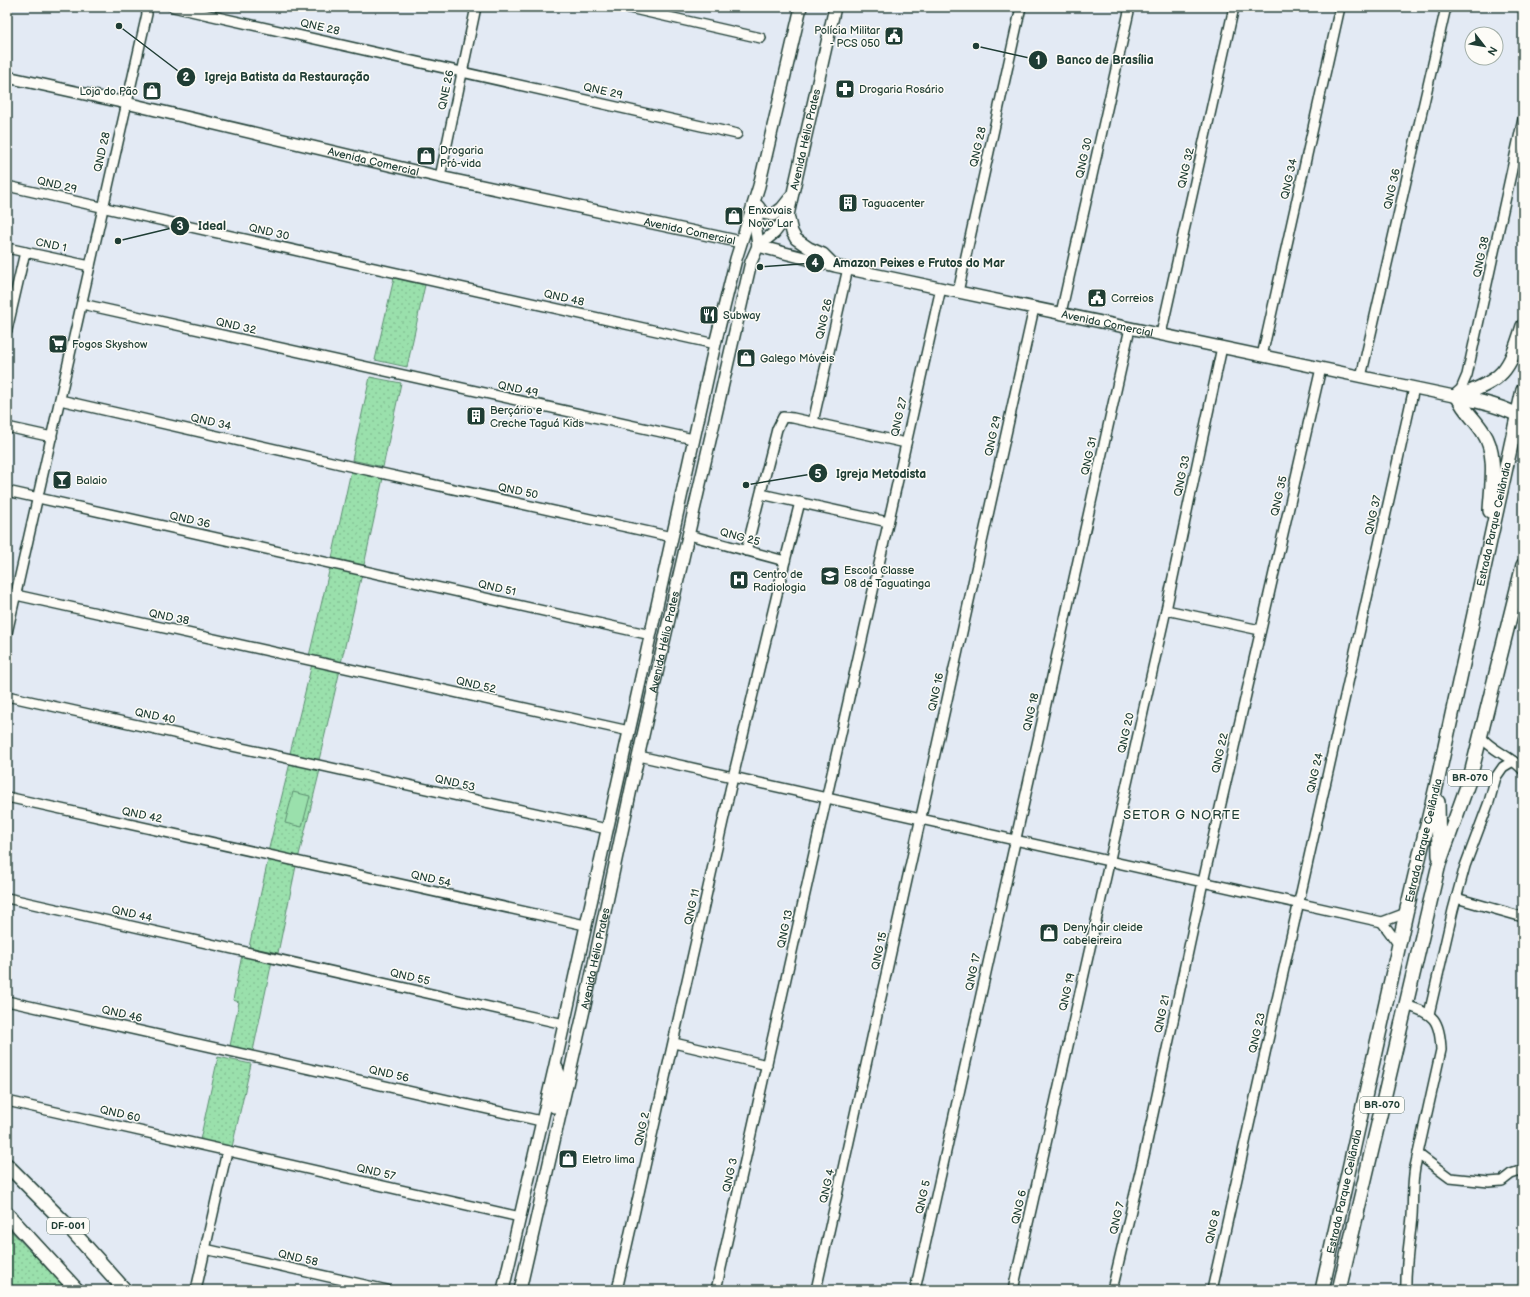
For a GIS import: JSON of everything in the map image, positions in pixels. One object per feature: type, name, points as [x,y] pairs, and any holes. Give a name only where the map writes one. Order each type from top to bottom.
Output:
[{"type":"highway","points":[[1455,396],[1481,388],[1501,375],[1509,365],[1514,354],[1523,326]]},
{"type":"highway","name":"Estrada Parque Ceilândia","points":[[1322,1290],[1406,912],[1437,783],[1488,547],[1520,417],[1523,390]]},
{"type":"highway","points":[[1455,396],[1484,403],[1520,417]]},
{"type":"highway","points":[[1455,396],[1484,434],[1489,443],[1491,456],[1488,547]]},
{"type":"highway","name":"Estrada Parque Ceilândia","points":[[1339,1290],[1439,864],[1470,778],[1523,565]]},
{"type":"highway","points":[[1437,783],[1439,864]]},
{"type":"highway","name":"DF-001","points":[[7,1165],[66,1224],[126,1290]]},
{"type":"highway","points":[[7,1171],[7,1179]]},
{"type":"highway","name":"DF-001","points":[[7,1214],[77,1290]]},
{"type":"main road","name":"Avenida Hélio Prates","points":[[503,1290],[555,1065],[715,344],[741,242],[759,186],[801,7]]},
{"type":"main road","name":"Avenida Hélio Prates","points":[[520,1290],[631,789],[752,262],[758,246],[774,233],[788,215],[836,7]]},
{"type":"main road","name":"Avenida Comercial","points":[[7,77],[126,103],[440,177],[741,242]]},
{"type":"main road","points":[[758,246],[756,230],[759,186]]},
{"type":"main road","points":[[758,206],[764,213],[773,215],[782,208],[792,196]]},
{"type":"main road","points":[[788,215],[792,232],[796,239],[823,254],[835,266]]},
{"type":"main road","name":"Avenida Comercial","points":[[758,246],[835,266],[1455,396]]},
{"type":"main road","points":[[683,488],[690,485],[693,487],[686,524],[689,535]]},
{"type":"main road","points":[[629,732],[634,734],[636,740],[627,784],[628,789],[631,789]]},
{"type":"main road","points":[[555,1065],[560,1076],[554,1112],[556,1132]]},
{"type":"street","name":"QNE 28","points":[[173,7],[462,71]]},
{"type":"street","name":"QNE 26","points":[[440,177],[476,7]]},
{"type":"street","points":[[625,7],[761,38]]},
{"type":"street","name":"QNG 28","points":[[958,292],[1021,7]]},
{"type":"street","name":"QNG 30","points":[[1061,313],[1130,7]]},
{"type":"street","name":"QNG 32","points":[[1161,334],[1234,7]]},
{"type":"street","name":"QNG 34","points":[[1262,356],[1340,7]]},
{"type":"street","name":"QNG 36","points":[[1361,377],[1446,7]]},
{"type":"street","name":"QND 28","points":[[7,634],[11,594],[38,498],[82,304],[102,207],[148,9]]},
{"type":"street","name":"QNE 29","points":[[462,71],[737,134]]},
{"type":"street","name":"QNG 38","points":[[1455,396],[1463,385],[1468,369],[1520,146],[1523,118]]},
{"type":"street","name":"QND 29","points":[[7,186],[102,207]]},
{"type":"street","name":"QND 30","points":[[102,207],[408,276]]},
{"type":"street","name":"CND 1","points":[[7,248],[90,266]]},
{"type":"street","points":[[7,330],[25,252]]},
{"type":"street","name":"QNG 26","points":[[813,422],[848,268]]},
{"type":"street","name":"QND 48","points":[[408,276],[715,344]]},
{"type":"street","name":"QNG 27","points":[[882,550],[941,288]]},
{"type":"street","name":"QND 32","points":[[82,304],[385,372]]},
{"type":"street","name":"QNG 29","points":[[975,570],[1034,308]]},
{"type":"street","name":"QNG 31","points":[[1071,590],[1130,328]]},
{"type":"street","name":"QNG 33","points":[[1166,610],[1222,347]]},
{"type":"street","name":"QNG 35","points":[[1260,630],[1321,368]]},
{"type":"street","name":"QND 49","points":[[385,372],[693,439]]},
{"type":"street","name":"QNG 37","points":[[1355,648],[1414,388]]},
{"type":"street","name":"QND 34","points":[[60,400],[358,468]]},
{"type":"street","points":[[746,551],[777,429],[781,419],[787,417],[906,443]]},
{"type":"street","points":[[7,427],[52,437]]},
{"type":"street","name":"QND 50","points":[[358,468],[672,537]]},
{"type":"street","name":"QND 36","points":[[7,491],[337,565]]},
{"type":"street","points":[[761,494],[888,522]]},
{"type":"street","name":"QNG 11","points":[[674,1043],[733,777],[800,502]]},
{"type":"street","name":"QNG 25","points":[[689,535],[785,561]]},
{"type":"street","name":"QNG 13","points":[[767,1065],[882,550]]},
{"type":"street","name":"QND 51","points":[[337,565],[651,635]]},
{"type":"street","name":"QNG 16","points":[[920,819],[975,570]]},
{"type":"street","name":"QNG 18","points":[[1015,840],[1071,590]]},
{"type":"street","name":"QND 38","points":[[11,594],[317,662]]},
{"type":"street","points":[[1166,610],[1260,630]]},
{"type":"street","name":"QNG 20","points":[[1109,861],[1166,610]]},
{"type":"street","name":"QNG 22","points":[[1203,882],[1260,630]]},
{"type":"street","name":"QNG 24","points":[[1298,904],[1355,648]]},
{"type":"street","name":"QND 52","points":[[317,662],[629,732]]},
{"type":"street","name":"QND 40","points":[[7,696],[297,760]]},
{"type":"street","points":[[1480,736],[1490,746],[1513,761],[1523,770]]},
{"type":"street","points":[[639,756],[1382,922],[1406,912]]},
{"type":"street","name":"QND 53","points":[[297,760],[607,830]]},
{"type":"street","points":[[1429,1014],[1465,866],[1489,802],[1496,777],[1503,768],[1513,761]]},
{"type":"street","name":"QND 42","points":[[7,797],[272,856]]},
{"type":"street","name":"QNG 15","points":[[862,1087],[920,819]]},
{"type":"street","name":"QNG 17","points":[[955,1108],[1015,840]]},
{"type":"street","name":"QND 54","points":[[272,856],[585,925]]},
{"type":"street","name":"QNG 19","points":[[1049,1129],[1109,861]]},
{"type":"street","name":"QNG 21","points":[[1145,1151],[1203,882]]},
{"type":"street","name":"QND 44","points":[[7,898],[251,953]]},
{"type":"street","points":[[1456,898],[1523,917]]},
{"type":"street","name":"QNG 23","points":[[1239,1168],[1298,904]]},
{"type":"street","points":[[1382,922],[1399,945]]},
{"type":"street","name":"QND 55","points":[[251,953],[564,1024]]},
{"type":"street","name":"QND 46","points":[[7,1001],[231,1051]]},
{"type":"street","points":[[1406,1005],[1429,1014],[1437,1025],[1441,1038],[1441,1050],[1412,1182],[1412,1216],[1405,1272],[1406,1290]]},
{"type":"street","points":[[674,1043],[767,1065]]},
{"type":"street","name":"QNG 2","points":[[617,1290],[674,1043]]},
{"type":"street","name":"QND 56","points":[[231,1051],[542,1121]]},
{"type":"street","name":"QNG 3","points":[[716,1290],[767,1065]]},
{"type":"street","name":"QNG 4","points":[[816,1290],[862,1087]]},
{"type":"street","name":"QND 60","points":[[7,1101],[227,1151]]},
{"type":"street","name":"QNG 5","points":[[914,1290],[955,1108]]},
{"type":"street","name":"QNG 6","points":[[1013,1290],[1049,1129]]},
{"type":"street","points":[[196,1290],[227,1151]]},
{"type":"street","name":"QND 57","points":[[227,1151],[520,1217]]},
{"type":"street","name":"QNG 7","points":[[1112,1290],[1145,1151]]},
{"type":"street","points":[[1418,1154],[1450,1178],[1489,1182],[1502,1181],[1511,1174],[1523,1170]]},
{"type":"street","name":"QNG 8","points":[[1212,1290],[1239,1168]]},
{"type":"street","name":"QND 58","points":[[205,1249],[387,1290]]},
{"type":"green space","points":[[394,278],[425,285],[407,367],[375,360]]},
{"type":"green space","points":[[370,377],[401,383],[383,467],[352,460]]},
{"type":"green space","points":[[351,471],[383,478],[364,565],[332,558]]},
{"type":"green space","points":[[330,567],[362,574],[341,663],[309,656]]},
{"type":"green space","points":[[312,664],[340,670],[319,760],[290,753]]},
{"type":"green space","points":[[290,763],[320,770],[298,859],[268,852]]},
{"type":"green space","points":[[293,792],[310,796],[302,827],[285,823]]},
{"type":"green space","points":[[268,860],[296,866],[278,953],[249,947]]},
{"type":"green space","points":[[242,955],[272,961],[253,1051],[230,1046],[239,1002],[233,1000]]},
{"type":"green space","points":[[218,1057],[251,1064],[232,1147],[200,1140]]},
{"type":"green space","points":[[7,1227],[62,1284],[67,1290],[7,1290]]},
{"type":"place","name":"Igreja Batista da Restauração","points":[[119,26]]},
{"type":"place","name":"Polícia Militar - PCS 050","points":[[894,36]]},
{"type":"place","name":"Banco de Brasília","points":[[976,46]]},
{"type":"place","name":"Drogaria Rosário","points":[[845,89]]},
{"type":"place","name":"Loja do Pão","points":[[152,91]]},
{"type":"place","name":"Drogaria Pró-vida","points":[[426,156]]},
{"type":"place","name":"Taguacenter","points":[[848,203]]},
{"type":"place","name":"Enxovais Novo Lar","points":[[734,216]]},
{"type":"place","name":"Ideal","points":[[118,241]]},
{"type":"place","name":"Amazon Peixes e Frutos do Mar","points":[[760,267]]},
{"type":"place","name":"Correios","points":[[1097,298]]},
{"type":"place","name":"Subway","points":[[709,315]]},
{"type":"place","name":"Fogos Skyshow","points":[[58,344]]},
{"type":"place","name":"Galego Móveis","points":[[746,358]]},
{"type":"place","name":"Berçário e Creche Taguá Kids","points":[[476,416]]},
{"type":"place","name":"Balaio","points":[[62,480]]},
{"type":"place","name":"Igreja Metodista","points":[[746,485]]},
{"type":"place","name":"Escola Classe 08 de Taguatinga","points":[[830,576]]},
{"type":"place","name":"Centro de Radiologia","points":[[739,580]]},
{"type":"place","name":"Deny hair cleide cabeleireira","points":[[1049,933]]},
{"type":"place","name":"Eletro lima","points":[[568,1159]]},
{"type":"district","name":"SETOR G NORTE","points":[[1182,815]]}]
